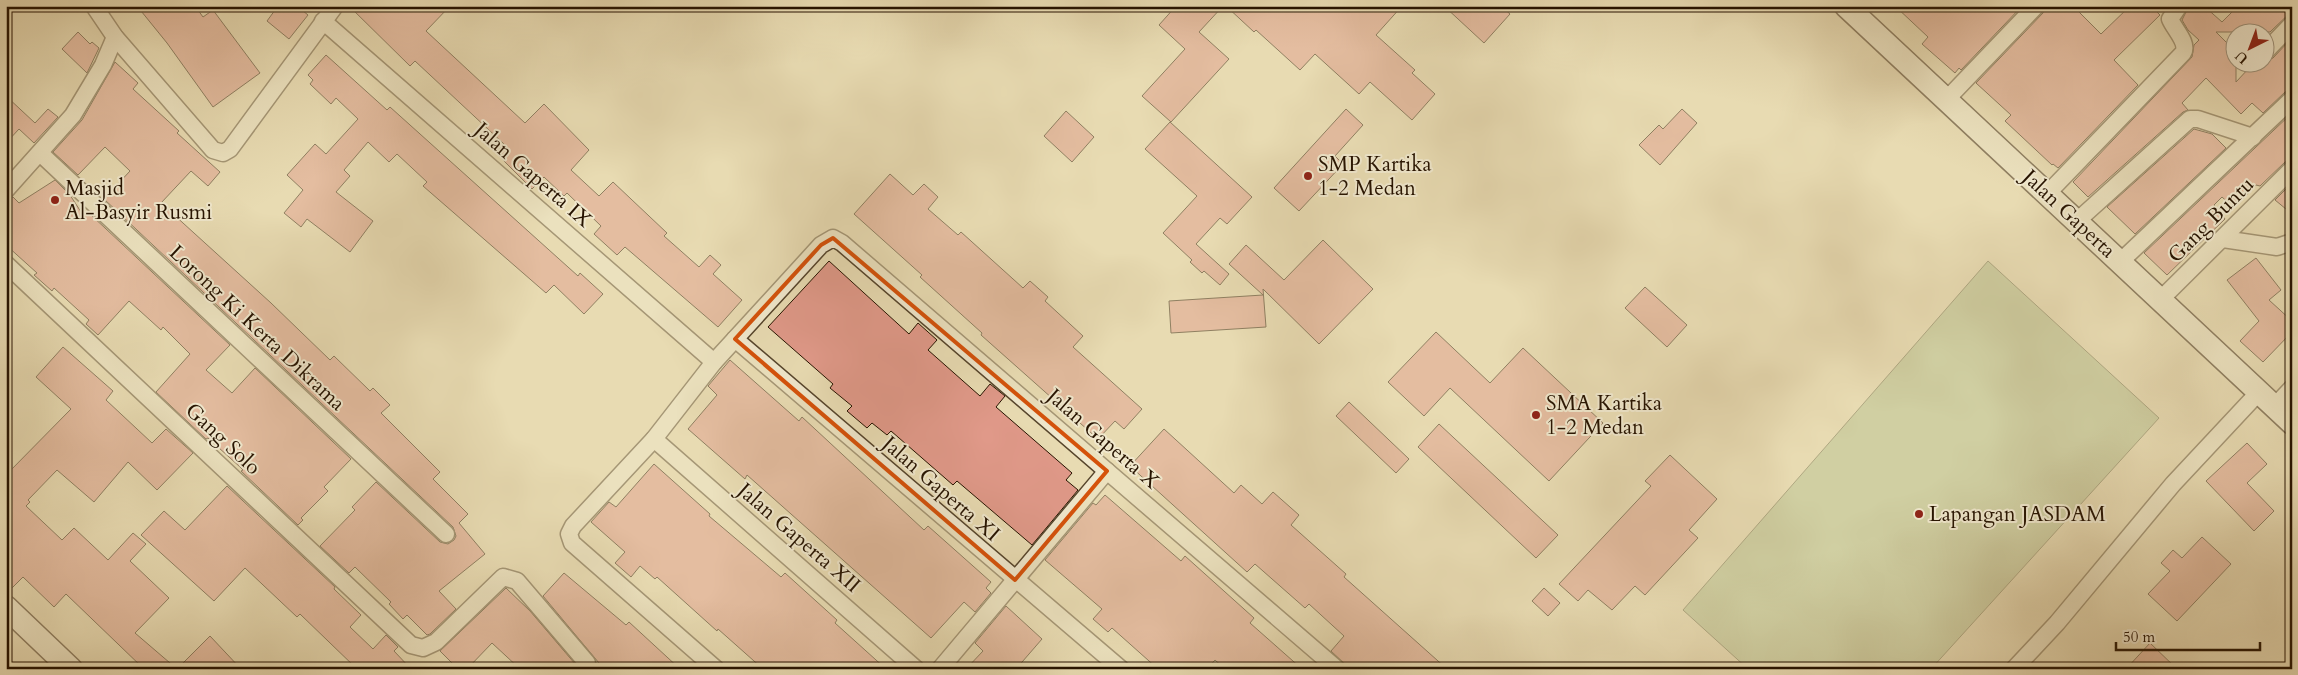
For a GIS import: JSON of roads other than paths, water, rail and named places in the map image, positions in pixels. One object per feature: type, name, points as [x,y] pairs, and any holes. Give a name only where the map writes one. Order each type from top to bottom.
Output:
[{"type":"street","points":[[94,6],[115,37],[213,150],[223,153],[230,149],[335,6]]},
{"type":"street","name":"Jalan Gaperta","points":[[1846,6],[2292,423]]},
{"type":"street","points":[[1946,100],[2036,6]]},
{"type":"street","points":[[2047,194],[2186,49],[2170,19],[2178,6]]},
{"type":"street","name":"Jalan Gaperta IX","points":[[323,21],[714,362]]},
{"type":"street","points":[[2276,41],[2292,24]]},
{"type":"street","points":[[6,190],[74,115],[103,65],[115,37]]},
{"type":"street","points":[[2120,262],[2292,99]]},
{"type":"street","points":[[2077,222],[2190,119],[2198,119],[2252,137]]},
{"type":"street","name":"Lorong Ki Kerta Dikrama","points":[[40,153],[446,534]]},
{"type":"street","name":"Gang Buntu","points":[[2160,300],[2292,169]]},
{"type":"street","name":"Jalan Gaperta X","points":[[735,339],[821,244],[833,238],[842,243],[1336,669]]},
{"type":"street","points":[[2223,239],[2278,247],[2292,242]]},
{"type":"street","name":"Gang Solo","points":[[6,264],[412,645],[423,648],[436,642],[503,577],[517,581],[587,663]]},
{"type":"street","points":[[716,669],[572,544],[569,534],[573,526],[654,439],[714,362],[735,339]]},
{"type":"street","name":"Jalan Gaperta XI","points":[[735,339],[1120,669]]},
{"type":"street","points":[[2014,669],[2056,623],[2173,484],[2267,400],[2292,388]]},
{"type":"street","name":"Jalan Gaperta XII","points":[[654,439],[916,669]]},
{"type":"street","points":[[940,669],[1107,471]]},
{"type":"street","points":[[6,607],[71,669]]},
{"type":"place","name":"SMP Kartika 1-2 Medan","points":[[1308,176]]},
{"type":"place","name":"Masjid Al-Basyir Rusmi","points":[[55,200]]},
{"type":"place","name":"SMA Kartika 1-2 Medan","points":[[1536,415]]},
{"type":"place","name":"Lapangan JASDAM","points":[[1919,514]]}]
